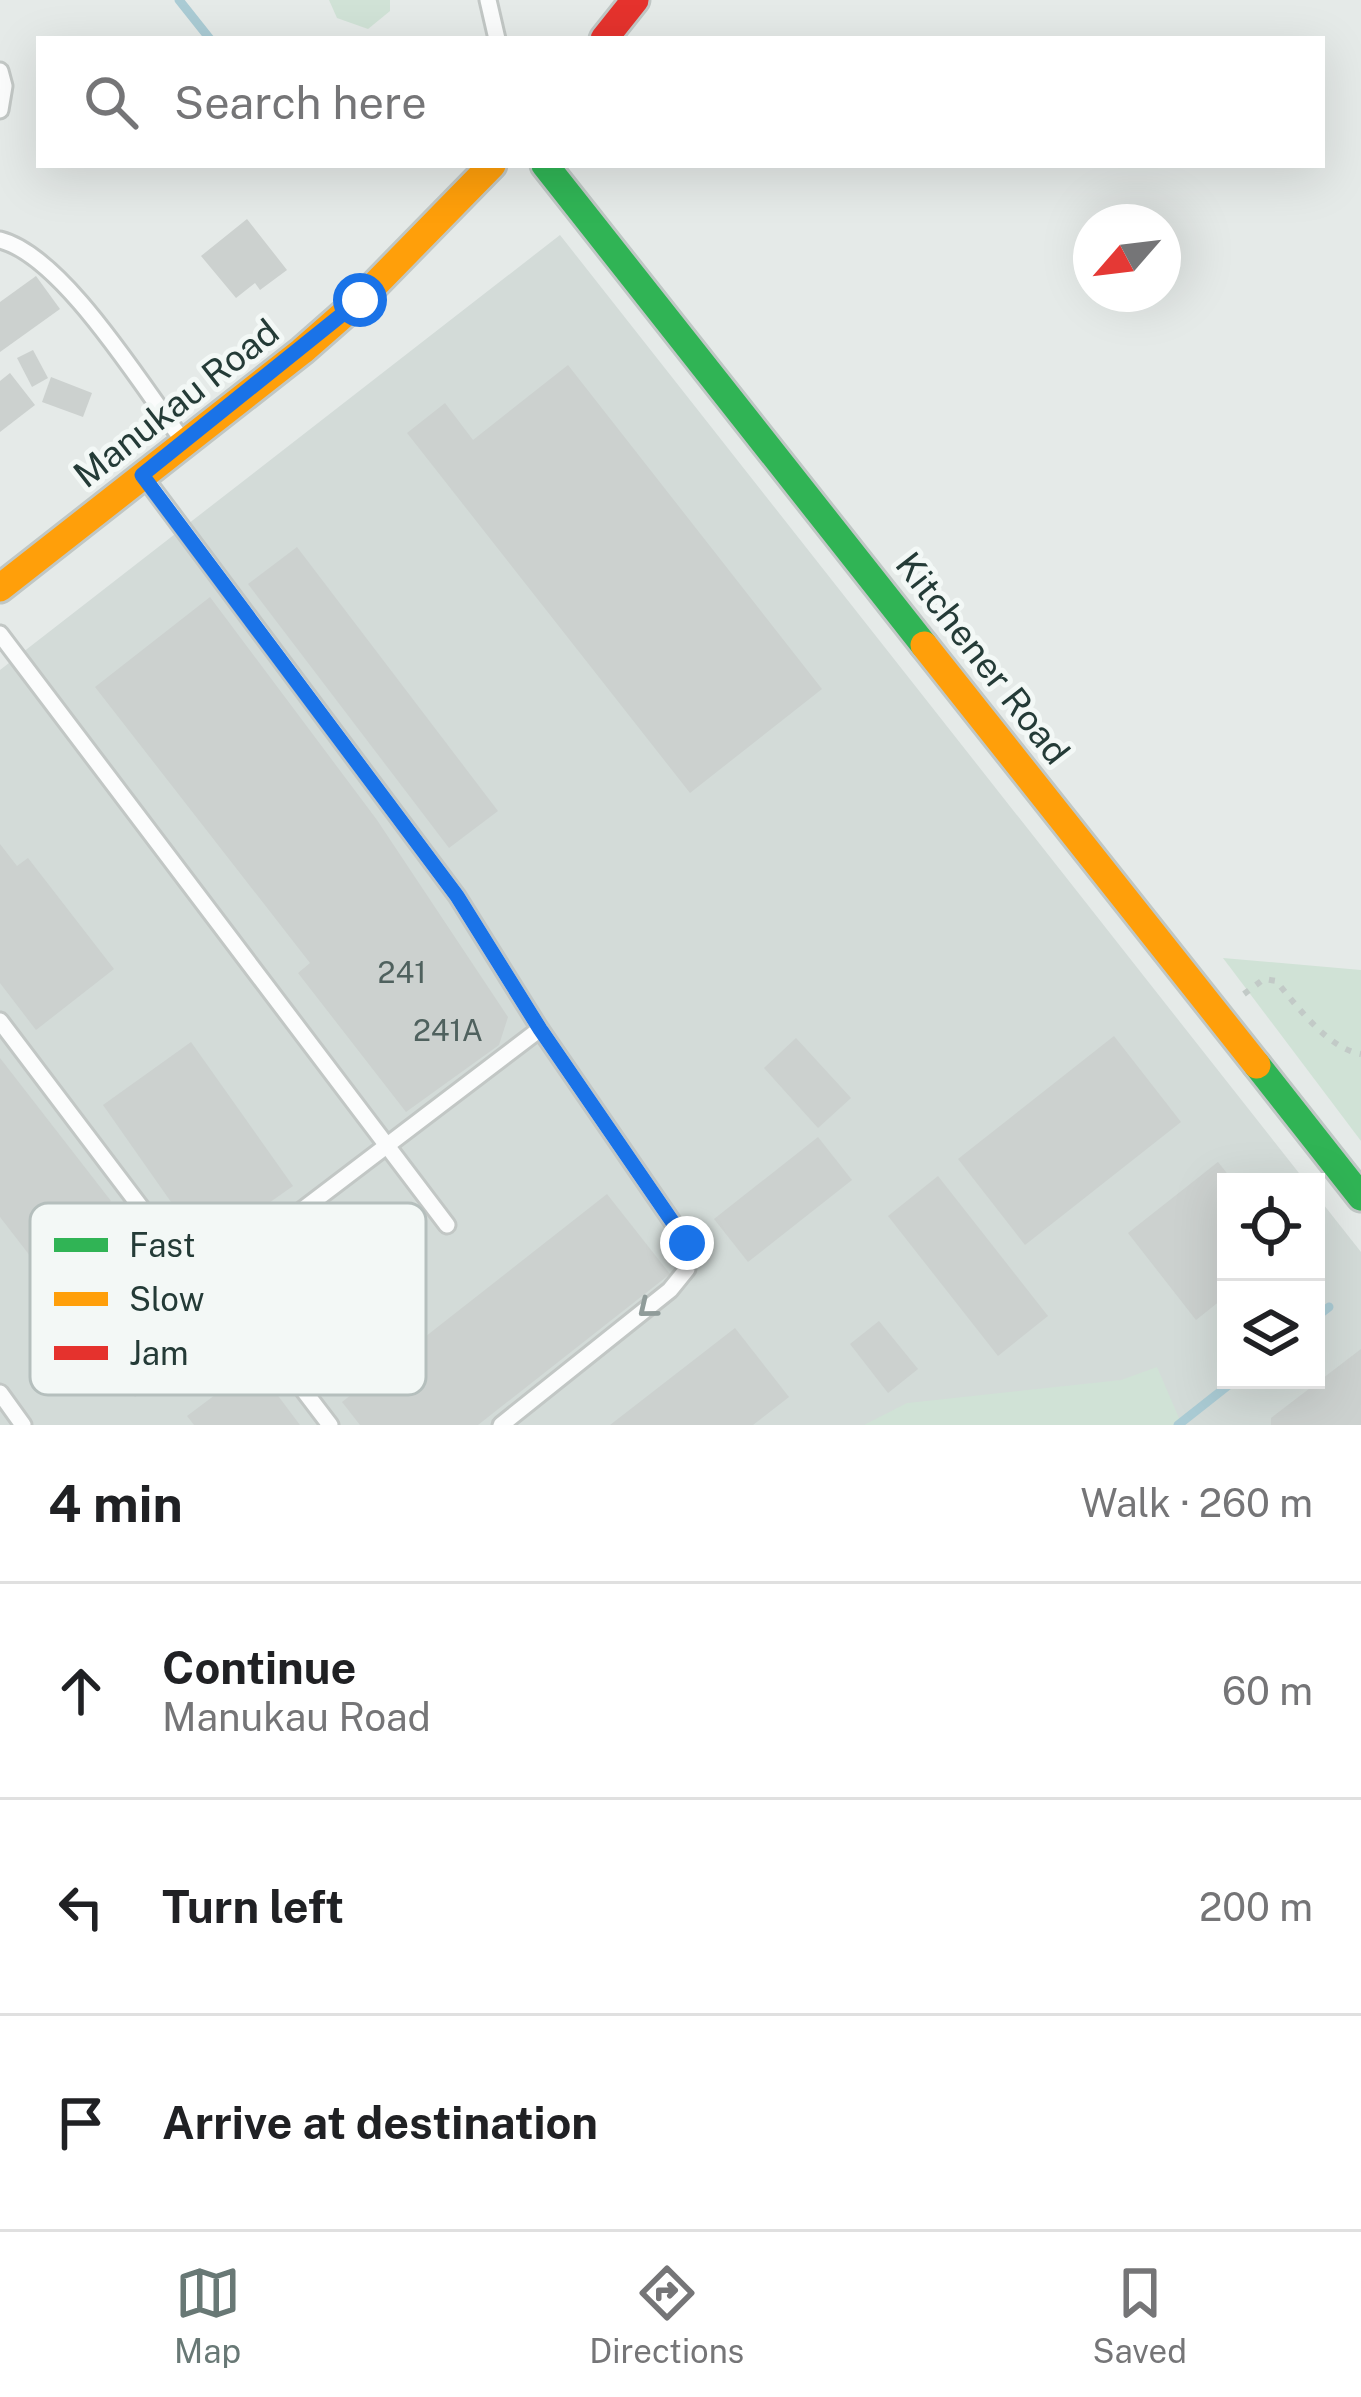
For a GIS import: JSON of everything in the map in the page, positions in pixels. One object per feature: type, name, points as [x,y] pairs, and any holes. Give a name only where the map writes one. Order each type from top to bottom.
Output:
[{"type":"street","points":[[606,36],[635,0]]},
{"type":"street","name":"Manukau Road","points":[[0,587],[360,300],[489,168]]},
{"type":"street","name":"Kitchener Road","points":[[547,168],[1361,1198]]},
{"type":"lane","points":[[488,0],[496,36]]},
{"type":"lane","points":[[0,71],[4,86],[0,110]]},
{"type":"lane","points":[[0,240],[14,244],[62,280],[184,442]]},
{"type":"lane","points":[[142,475],[457,896],[540,1029],[687,1243],[687,1269],[670,1290],[501,1425]]},
{"type":"lane","points":[[0,634],[447,1225]]},
{"type":"lane","points":[[0,1021],[138,1203]]},
{"type":"lane","points":[[310,1203],[540,1029]]},
{"type":"lane","points":[[0,1393],[23,1425]]},
{"type":"lane","points":[[307,1395],[330,1425]]},
{"type":"path","points":[[1218,1015],[1264,980],[1276,981],[1325,1034],[1347,1052],[1361,1054]]},
{"type":"shaded area","points":[[560,235],[1299,1173],[1217,1173],[1217,1389],[1325,1389],[1325,1206],[1361,1252],[1361,1425],[0,1425],[0,670]]},
{"type":"green space","points":[[329,0],[390,0],[390,11],[368,29],[337,18]]},
{"type":"green space","points":[[1223,958],[1361,970],[1361,1141]]},
{"type":"green space","points":[[1157,1367],[1182,1425],[864,1425],[907,1403],[1121,1380]]},
{"type":"building","points":[[247,219],[287,270],[260,290],[255,283],[236,298],[201,256]]},
{"type":"building","points":[[36,276],[60,309],[0,352],[0,302]]},
{"type":"building","points":[[33,350],[48,378],[32,387],[17,358]]},
{"type":"building","points":[[568,365],[822,689],[690,793],[407,433],[445,403],[473,440]]},
{"type":"building","points":[[10,373],[35,405],[0,432],[0,381]]},
{"type":"building","points":[[51,377],[92,393],[83,417],[42,402]]},
{"type":"building","points":[[297,547],[498,811],[449,848],[248,584]]},
{"type":"building","points":[[210,597],[377,820],[508,1017],[499,1045],[406,1112],[298,973],[310,963],[95,687]]},
{"type":"building","points":[[0,844],[17,866],[28,858],[114,969],[36,1030],[0,983]]},
{"type":"building","points":[[1114,1036],[1181,1122],[1025,1245],[958,1159]]},
{"type":"building","points":[[796,1038],[851,1098],[818,1128],[764,1068]]},
{"type":"building","points":[[191,1042],[293,1186],[269,1203],[172,1203],[103,1105]]},
{"type":"building","points":[[0,1058],[111,1201],[30,1203],[30,1256],[0,1217]]},
{"type":"building","points":[[818,1137],[852,1180],[748,1262],[714,1219]]},
{"type":"building","points":[[1218,1162],[1227,1173],[1217,1173],[1217,1303],[1196,1320],[1128,1233]]},
{"type":"building","points":[[938,1176],[1048,1316],[998,1356],[888,1216]]},
{"type":"building","points":[[607,1194],[670,1274],[478,1425],[360,1425],[342,1402],[351,1395],[426,1395],[426,1336]]},
{"type":"building","points":[[879,1321],[918,1369],[888,1393],[850,1344]]},
{"type":"building","points":[[735,1328],[789,1397],[753,1425],[610,1425]]},
{"type":"building","points":[[1361,1349],[1361,1425],[1271,1425],[1271,1418],[1309,1389],[1325,1389],[1325,1377]]},
{"type":"building","points":[[215,1395],[278,1395],[300,1425],[194,1425],[187,1416]]},
{"type":"waterway","points":[[179,0],[208,36]]},
{"type":"waterway","points":[[1325,1310],[1329,1307]]},
{"type":"waterway","points":[[1178,1425],[1224,1389]]},
{"type":"traffic: fast","points":[[547,168],[924,645]]},
{"type":"traffic: fast","points":[[1257,1065],[1361,1197]]},
{"type":"traffic: slow","points":[[0,588],[302,351],[360,300],[489,168]]},
{"type":"traffic: slow","points":[[924,645],[1257,1065]]},
{"type":"traffic: jam","points":[[606,36],[635,0]]},
{"type":"route","points":[[360,300],[142,475],[457,896],[540,1029],[687,1243]]}]
